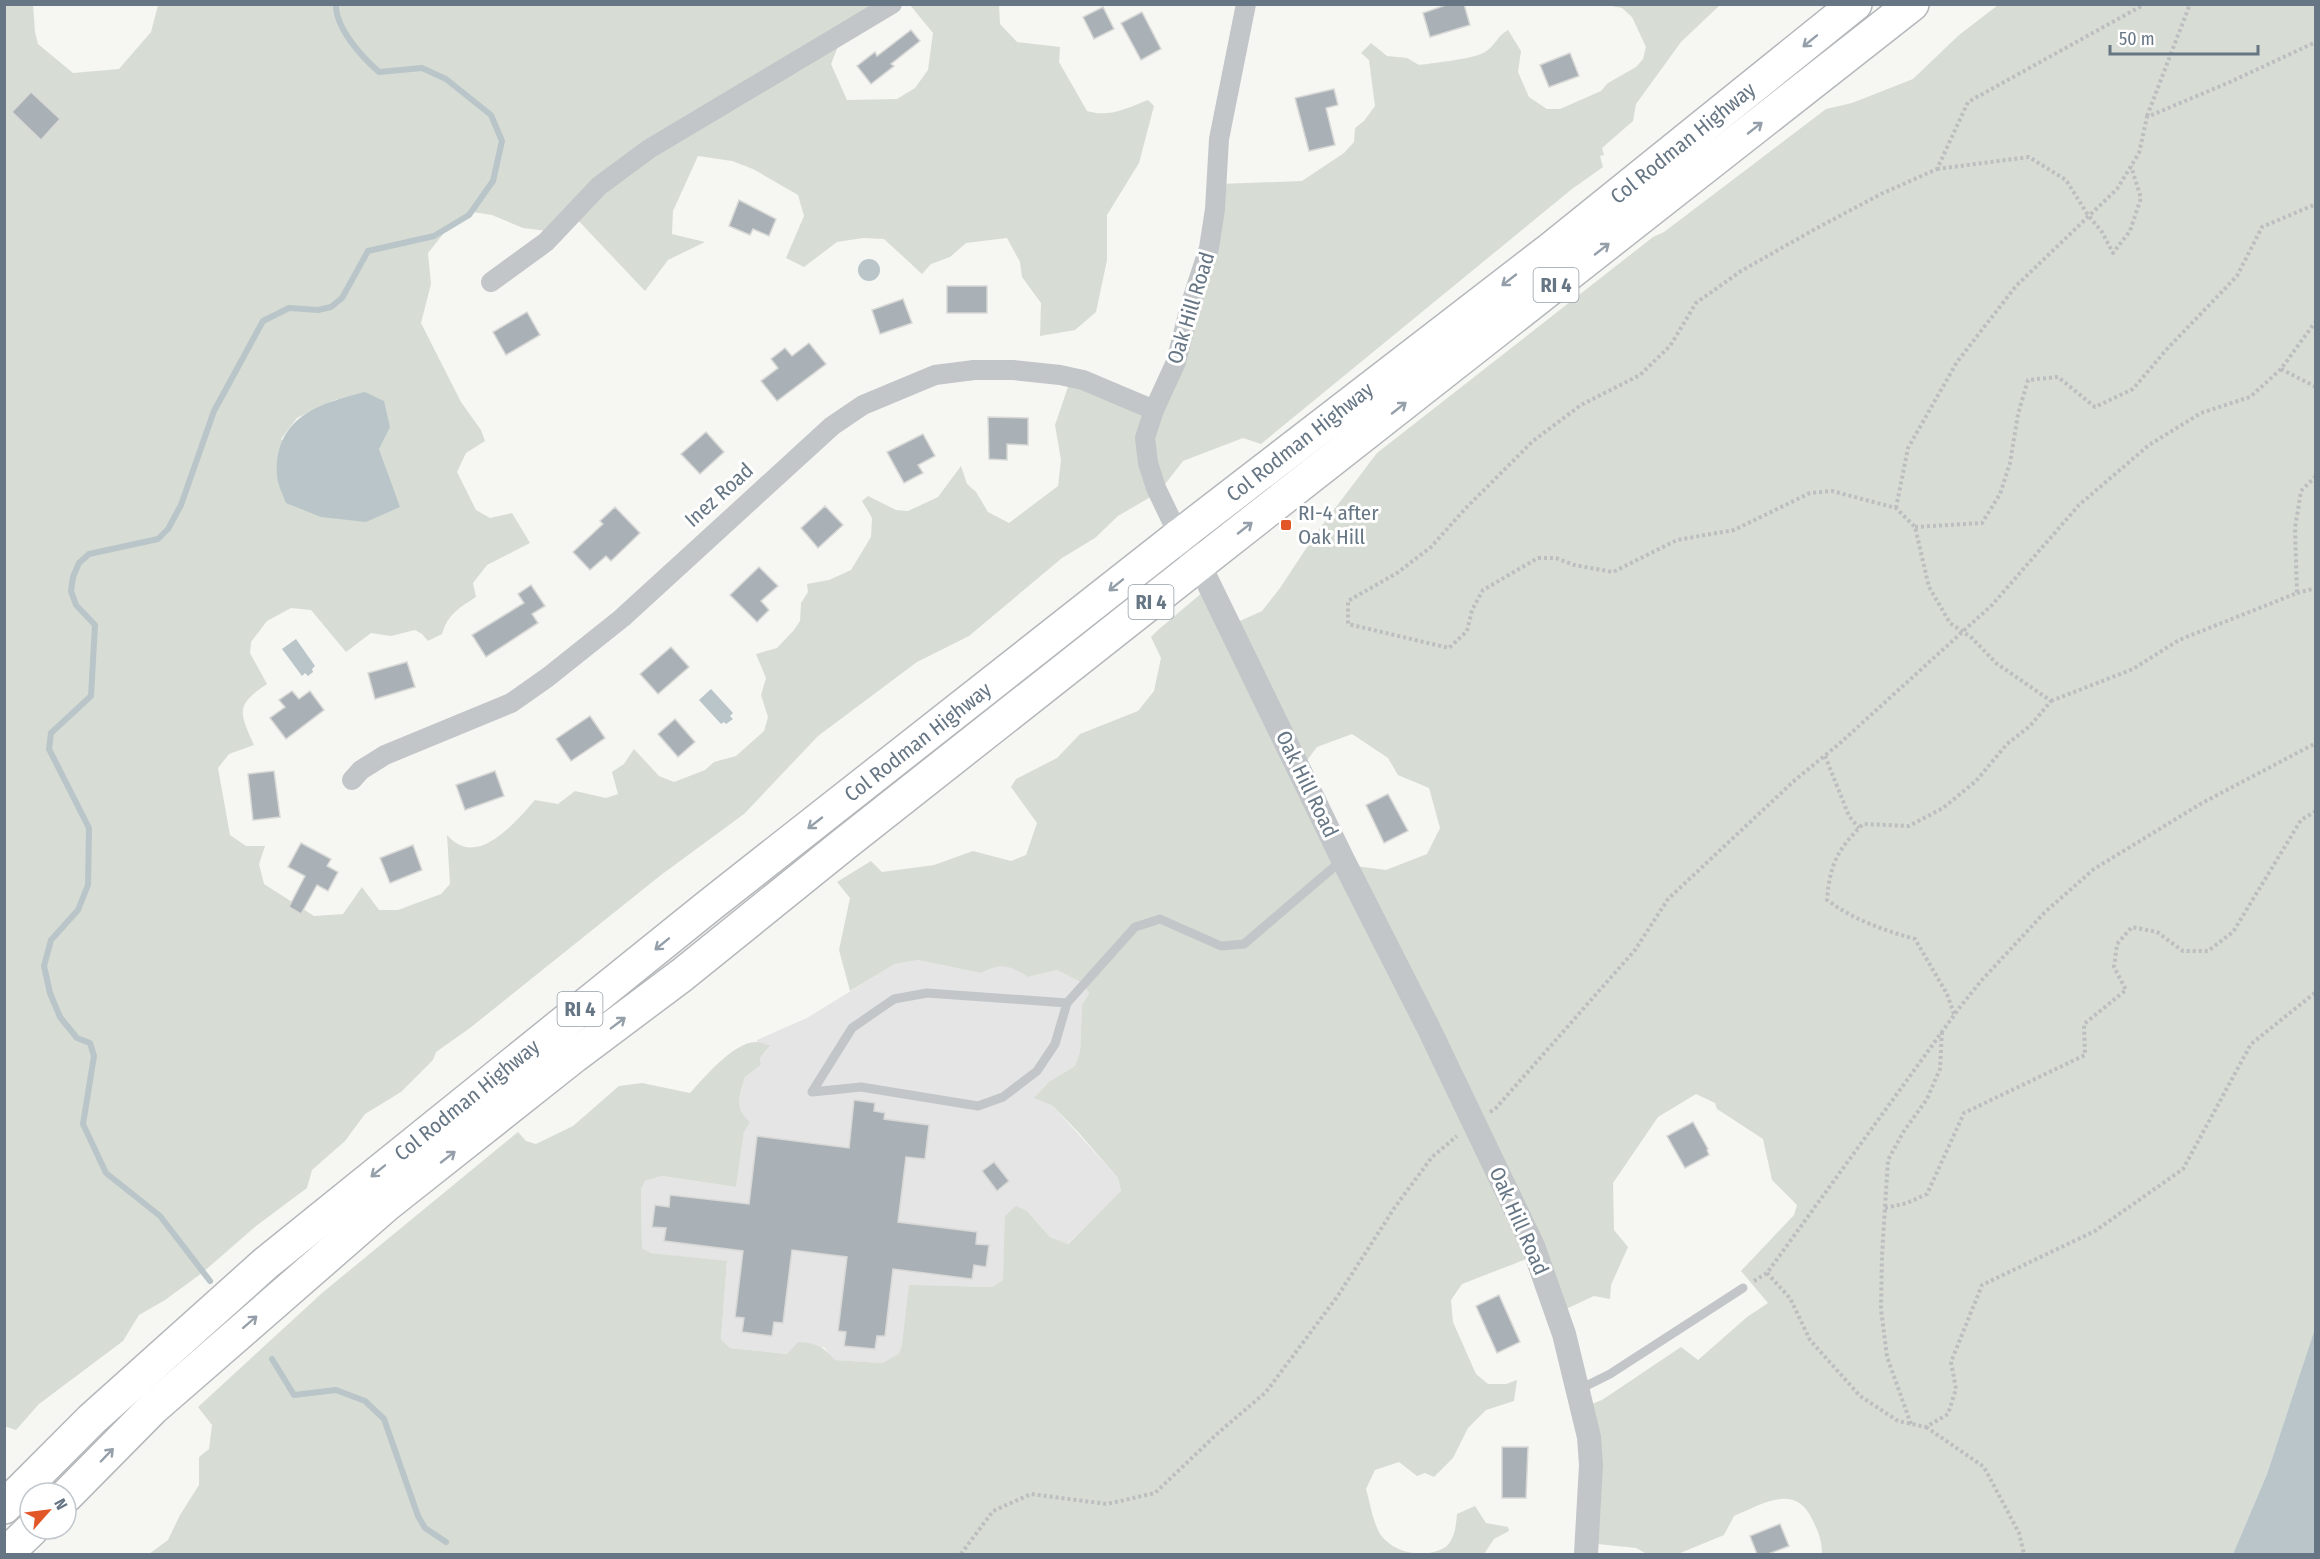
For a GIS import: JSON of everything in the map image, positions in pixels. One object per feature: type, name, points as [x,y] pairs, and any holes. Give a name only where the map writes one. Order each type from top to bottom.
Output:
[{"type":"highway","name":"Col Rodman Highway","points":[[4,1508],[92,1419],[266,1263],[710,905],[1179,536],[1551,249],[1855,4]]},
{"type":"highway","name":"Col Rodman Highway","points":[[78,1484],[153,1408],[386,1205],[1912,4]]},
{"type":"highway","points":[[6,1554],[20,1541]]},
{"type":"street","points":[[491,282],[546,242],[599,186],[649,149],[892,4]]},
{"type":"street","name":"Oak Hill Road","points":[[1246,4],[1219,139],[1215,209],[1209,249],[1191,303],[1176,363],[1154,410],[1145,438],[1148,463],[1160,496],[1179,536],[1199,564],[1533,1246],[1564,1334],[1588,1437],[1592,1465],[1586,1554]]},
{"type":"street","name":"Inez Road","points":[[352,780],[361,770],[385,755],[511,703],[548,677],[622,618],[832,426],[863,405],[935,375],[974,370],[1013,370],[1083,380],[1154,410]]},
{"type":"lane","points":[[1066,1003],[927,993],[894,999],[852,1028],[812,1092],[861,1088],[978,1106],[1003,1096],[1037,1071],[1055,1044],[1066,1003],[1135,927],[1160,919],[1221,946],[1244,945],[1343,860]]},
{"type":"lane","points":[[1578,1390],[1610,1374],[1743,1288]]},
{"type":"path","points":[[1936,169],[1968,102],[2145,4]]},
{"type":"path","points":[[1896,508],[1908,448],[1957,362],[2016,286],[2117,189],[2139,153],[2147,117],[2190,4]]},
{"type":"path","points":[[2147,117],[2316,42]]},
{"type":"path","points":[[2051,701],[1996,663],[1950,623],[1929,587],[1915,527],[1896,508],[1832,491],[1810,494],[1734,530],[1677,540],[1613,572],[1574,565],[1556,558],[1538,558],[1483,590],[1472,610],[1467,631],[1449,648],[1348,624],[1348,601],[1397,573],[1431,547],[1464,510],[1533,441],[1581,405],[1640,375],[1670,346],[1696,303],[1741,272],[1817,228],[1881,194],[1936,169],[2029,157],[2066,180],[2088,215],[2102,232],[2113,253],[2130,231],[2141,198],[2131,166]]},
{"type":"path","points":[[1915,527],[1982,523],[2000,494],[2010,463],[2018,414],[2028,380],[2058,377],[2096,407],[2133,389],[2166,350],[2237,276],[2262,226],[2316,204]]},
{"type":"path","points":[[961,1554],[993,1511],[1031,1494],[1107,1504],[1155,1492],[1266,1392],[1337,1297],[1395,1207],[1432,1157],[1474,1122],[1496,1108],[1635,950],[1668,899],[1795,780],[1825,756],[1992,605],[2079,506],[2149,445],[2201,413],[2250,397],[2281,369],[2316,321]]},
{"type":"path","points":[[2281,369],[2316,387]]},
{"type":"path","points":[[2296,593],[2295,528],[2301,491],[2316,476]]},
{"type":"path","points":[[1954,1014],[1947,994],[1915,939],[1889,932],[1849,916],[1827,900],[1829,873],[1843,845],[1863,824],[1909,826],[1943,808],[1976,781],[2007,744],[2030,726],[2051,701],[2133,669],[2179,640],[2296,593],[2316,588]]},
{"type":"path","points":[[1743,1288],[1767,1273],[1925,1058],[1954,1014],[1981,981],[2045,912],[2094,869],[2202,803],[2316,743]]},
{"type":"path","points":[[1825,756],[1850,816],[1859,828]]},
{"type":"path","points":[[1886,1208],[1907,1203],[1927,1194],[1964,1113],[2085,1054],[2084,1024],[2126,990],[2114,967],[2117,944],[2132,927],[2157,932],[2183,951],[2208,951],[2233,932],[2301,820],[2316,811]]},
{"type":"path","points":[[1926,1427],[1948,1414],[1956,1389],[1951,1362],[1982,1285],[2095,1231],[2183,1168],[2251,1044],[2316,993]]},
{"type":"path","points":[[1911,1424],[1887,1357],[1881,1309],[1888,1160],[1904,1131],[1927,1099],[1940,1069],[1942,1030]]},
{"type":"path","points":[[1767,1273],[1790,1298],[1810,1340],[1860,1396],[1898,1421],[1926,1427],[1984,1467],[2019,1533],[2024,1554]]},
{"type":"shaded area","points":[[4,5],[33,5],[38,44],[73,73],[119,69],[151,32],[158,5],[891,5],[843,34],[831,64],[847,100],[897,99],[915,88],[928,70],[933,33],[910,5],[999,5],[1000,24],[1017,42],[1060,47],[1059,62],[1087,111],[1110,113],[1148,100],[1154,106],[1139,163],[1107,215],[1107,260],[1096,312],[1075,330],[1040,336],[1041,303],[1022,277],[1020,262],[1007,238],[966,243],[950,257],[931,264],[922,274],[884,239],[863,238],[837,242],[804,267],[786,258],[804,216],[798,195],[753,169],[732,161],[698,156],[673,211],[672,234],[705,242],[668,260],[645,291],[574,216],[555,232],[523,228],[492,215],[473,212],[448,228],[428,253],[431,284],[421,323],[461,402],[481,430],[485,441],[466,453],[457,472],[476,510],[490,518],[512,513],[530,543],[487,565],[473,583],[476,597],[451,616],[442,634],[428,641],[415,630],[391,636],[371,633],[346,652],[311,610],[291,608],[267,621],[251,642],[250,653],[267,684],[249,698],[243,711],[245,725],[254,745],[229,754],[218,768],[230,835],[246,846],[265,846],[259,864],[264,884],[314,916],[343,914],[362,887],[379,910],[398,910],[441,894],[450,884],[447,835],[458,844],[468,847],[479,846],[490,842],[511,826],[535,800],[558,804],[575,791],[606,798],[618,794],[612,772],[624,764],[634,749],[659,776],[674,782],[705,770],[714,762],[736,756],[764,731],[768,717],[761,695],[766,678],[756,654],[777,648],[794,630],[800,621],[801,603],[808,592],[807,584],[829,580],[851,570],[871,537],[872,518],[862,501],[868,496],[896,510],[908,511],[938,497],[961,466],[967,484],[976,492],[988,512],[1009,523],[1058,486],[1061,460],[1055,425],[1071,378],[1158,405],[1220,184],[1302,181],[1344,153],[1354,142],[1355,128],[1364,121],[1375,106],[1369,60],[1361,53],[1371,43],[1387,56],[1407,58],[1419,65],[1480,54],[1488,50],[1508,30],[1521,51],[1518,72],[1529,97],[1547,109],[1560,109],[1601,91],[1608,83],[1636,67],[1643,59],[1646,47],[1632,17],[1622,8],[1606,5],[1720,5],[1681,42],[1636,104],[1633,121],[1602,148],[1604,155],[1600,156],[1603,167],[1572,189],[1261,444],[1243,438],[1183,461],[1159,492],[1118,516],[1095,538],[1062,558],[969,636],[917,662],[818,736],[744,814],[661,875],[470,1028],[436,1052],[433,1060],[401,1092],[365,1114],[345,1141],[312,1170],[307,1188],[256,1226],[202,1273],[165,1300],[139,1315],[123,1341],[39,1404],[16,1430],[4,1426]],"holes":[[[337,399],[379,449],[399,507],[281,439],[297,418]]]},
{"type":"shaded area","points":[[1998,5],[2315,5],[2316,1329],[2267,1474],[2233,1554],[1822,1554],[1819,1536],[1805,1508],[1796,1501],[1787,1499],[1766,1502],[1734,1516],[1724,1535],[1678,1554],[1647,1554],[1636,1548],[1588,1543],[1579,1409],[1602,1400],[1681,1347],[1698,1360],[1747,1317],[1768,1303],[1741,1271],[1794,1215],[1797,1205],[1772,1180],[1763,1139],[1717,1109],[1715,1103],[1696,1094],[1658,1117],[1613,1183],[1614,1230],[1628,1247],[1611,1285],[1610,1299],[1594,1296],[1553,1315],[1529,1258],[1462,1284],[1451,1300],[1453,1322],[1476,1374],[1488,1384],[1506,1384],[1517,1380],[1514,1401],[1486,1410],[1468,1428],[1453,1458],[1434,1477],[1425,1473],[1417,1476],[1399,1462],[1375,1470],[1366,1489],[1380,1534],[1393,1546],[1409,1552],[1427,1553],[1444,1548],[1453,1537],[1457,1514],[1475,1506],[1486,1523],[1508,1527],[1509,1531],[1494,1539],[1484,1554],[149,1554],[168,1540],[180,1515],[199,1485],[199,1457],[209,1449],[212,1425],[198,1407],[322,1293],[518,1132],[526,1141],[536,1144],[573,1126],[619,1086],[642,1083],[690,1093],[711,1070],[739,1047],[757,1042],[770,1046],[760,1058],[761,1065],[745,1077],[741,1090],[739,1101],[741,1112],[750,1122],[744,1132],[736,1187],[662,1176],[645,1181],[641,1189],[642,1248],[651,1253],[727,1261],[721,1339],[730,1348],[787,1354],[798,1342],[804,1342],[819,1346],[835,1360],[882,1363],[899,1354],[909,1285],[992,1287],[1003,1280],[1005,1216],[1016,1206],[1027,1211],[1050,1237],[1068,1244],[1121,1191],[1118,1178],[1079,1133],[1052,1105],[1034,1098],[1050,1081],[1075,1066],[1080,1052],[1082,1005],[1089,993],[1081,982],[1057,970],[1028,977],[1005,966],[994,967],[981,973],[918,960],[895,964],[850,991],[839,950],[850,898],[837,882],[871,861],[882,872],[934,865],[973,851],[1011,861],[1026,855],[1037,823],[1011,787],[1016,779],[1057,758],[1080,734],[1138,711],[1154,691],[1161,658],[1151,637],[1158,630],[1209,587],[1231,625],[1262,611],[1317,532],[1377,453],[1653,237],[1664,232],[1826,109],[1852,103],[1913,79],[1959,35]],"holes":[[[1352,734],[1388,758],[1398,775],[1429,788],[1440,828],[1427,854],[1386,870],[1348,865],[1302,767],[1317,747]]]},
{"type":"shaded area","points":[[869,259],[877,262],[880,270],[877,278],[869,281],[861,278],[858,270],[861,262]]},
{"type":"shaded area","points":[[365,392],[384,401],[390,427],[379,449],[400,507],[366,522],[321,517],[286,503],[277,476],[278,456],[283,440],[291,427],[315,409]]},
{"type":"shaded area","points":[[296,639],[315,666],[312,669],[313,672],[308,676],[305,673],[302,676],[282,649]]},
{"type":"shaded area","points":[[711,689],[733,713],[730,716],[733,719],[726,724],[724,722],[721,724],[699,700]]},
{"type":"shaded area","points":[[918,960],[981,973],[993,966],[1011,966],[1028,977],[1057,970],[1082,982],[1089,993],[1082,1005],[1080,1052],[1075,1066],[1050,1081],[1052,1105],[1118,1178],[1121,1192],[1067,1244],[1050,1237],[1027,1211],[1005,1254],[1003,1280],[992,1287],[962,1286],[902,1345],[899,1355],[882,1363],[834,1360],[824,1347],[788,1354],[730,1348],[721,1339],[727,1262],[651,1253],[642,1248],[641,1189],[645,1181],[662,1176],[736,1187],[744,1132],[738,1103],[745,1077],[761,1065],[760,1058],[770,1047],[757,1040],[807,1018],[895,964]]},
{"type":"shaded area","points":[[2315,1329],[2315,1554],[2233,1554],[2267,1474]]},
{"type":"building","points":[[1449,4],[1464,4],[1470,25],[1430,37],[1423,13]]},
{"type":"building","points":[[1103,7],[1114,29],[1094,39],[1083,17]]},
{"type":"building","points":[[1142,12],[1161,49],[1141,60],[1121,23]]},
{"type":"building","points":[[911,30],[920,41],[891,64],[894,66],[871,84],[857,66],[875,52],[877,56]]},
{"type":"building","points":[[1570,53],[1579,76],[1549,87],[1540,65]]},
{"type":"building","points":[[1334,89],[1338,105],[1326,108],[1335,145],[1309,151],[1295,98]]},
{"type":"building","points":[[31,92],[60,119],[41,140],[12,112]]},
{"type":"building","points":[[739,200],[776,219],[769,236],[753,229],[750,235],[729,226]]},
{"type":"building","points":[[947,286],[987,286],[987,313],[947,313]]},
{"type":"building","points":[[903,299],[912,323],[880,334],[872,310]]},
{"type":"building","points":[[527,312],[540,335],[506,355],[493,332]]},
{"type":"building","points":[[809,343],[826,364],[777,401],[761,381],[778,368],[771,359],[785,348],[792,356]]},
{"type":"building","points":[[988,417],[1028,418],[1028,445],[1007,444],[1007,460],[989,459]]},
{"type":"building","points":[[706,432],[724,452],[700,474],[681,454]]},
{"type":"building","points":[[923,434],[935,456],[918,465],[923,473],[904,483],[887,452]]},
{"type":"building","points":[[825,506],[843,525],[818,548],[801,528]]},
{"type":"building","points":[[615,507],[640,533],[611,561],[606,556],[590,570],[573,552],[603,524],[600,521]]},
{"type":"building","points":[[759,567],[778,586],[761,601],[769,610],[757,622],[730,595]]},
{"type":"building","points":[[531,585],[545,606],[532,614],[538,623],[486,657],[472,635],[524,603],[518,594]]},
{"type":"building","points":[[671,647],[689,667],[658,694],[640,674]]},
{"type":"building","points":[[407,662],[415,687],[375,699],[368,673]]},
{"type":"building","points":[[292,691],[299,699],[310,691],[324,710],[286,739],[270,718],[285,707],[279,700]]},
{"type":"building","points":[[590,716],[605,738],[571,761],[556,739]]},
{"type":"building","points":[[675,719],[695,742],[678,757],[658,734]]},
{"type":"building","points":[[274,771],[280,817],[253,820],[248,774]]},
{"type":"building","points":[[495,771],[504,796],[465,810],[456,785]]},
{"type":"building","points":[[1388,794],[1408,831],[1384,843],[1366,805]]},
{"type":"building","points":[[301,843],[331,859],[327,866],[338,872],[328,891],[317,885],[301,914],[289,907],[305,876],[288,867]]},
{"type":"building","points":[[413,845],[422,870],[390,883],[380,858]]},
{"type":"building","points":[[854,1100],[875,1103],[874,1111],[885,1113],[884,1119],[929,1125],[925,1159],[906,1157],[898,1222],[977,1232],[976,1244],[989,1245],[986,1267],[974,1265],[972,1279],[893,1269],[885,1336],[877,1336],[875,1349],[844,1346],[846,1332],[838,1331],[847,1257],[792,1250],[783,1323],[774,1322],[772,1336],[742,1332],[744,1318],[735,1317],[743,1251],[664,1241],[666,1228],[652,1227],[655,1205],[669,1207],[670,1195],[749,1204],[757,1136],[849,1148]]},
{"type":"building","points":[[1693,1122],[1709,1155],[1685,1168],[1667,1136]]},
{"type":"building","points":[[994,1162],[1009,1181],[997,1191],[982,1171]]},
{"type":"building","points":[[1499,1295],[1520,1342],[1497,1353],[1476,1306]]},
{"type":"building","points":[[1502,1447],[1528,1447],[1526,1498],[1502,1498]]},
{"type":"building","points":[[1780,1524],[1789,1546],[1768,1554],[1757,1554],[1750,1536]]},
{"type":"waterway","points":[[210,1281],[160,1216],[106,1173],[83,1124],[94,1056],[90,1043],[77,1038],[60,1017],[50,993],[44,966],[51,940],[78,910],[88,885],[89,828],[49,749],[51,733],[91,696],[95,625],[76,605],[71,591],[73,577],[79,563],[89,554],[158,539],[168,529],[181,505],[214,411],[263,321],[289,308],[318,310],[331,307],[342,298],[368,251],[434,236],[469,215],[493,181],[502,141],[491,115],[446,79],[422,68],[379,72],[345,32],[340,23],[336,4]]},
{"type":"waterway","points":[[272,1359],[294,1395],[336,1390],[365,1401],[384,1419],[418,1516],[425,1528],[446,1542]]},
{"type":"place","name":"RI-4 after Oak Hill","points":[[1286,525]]}]
